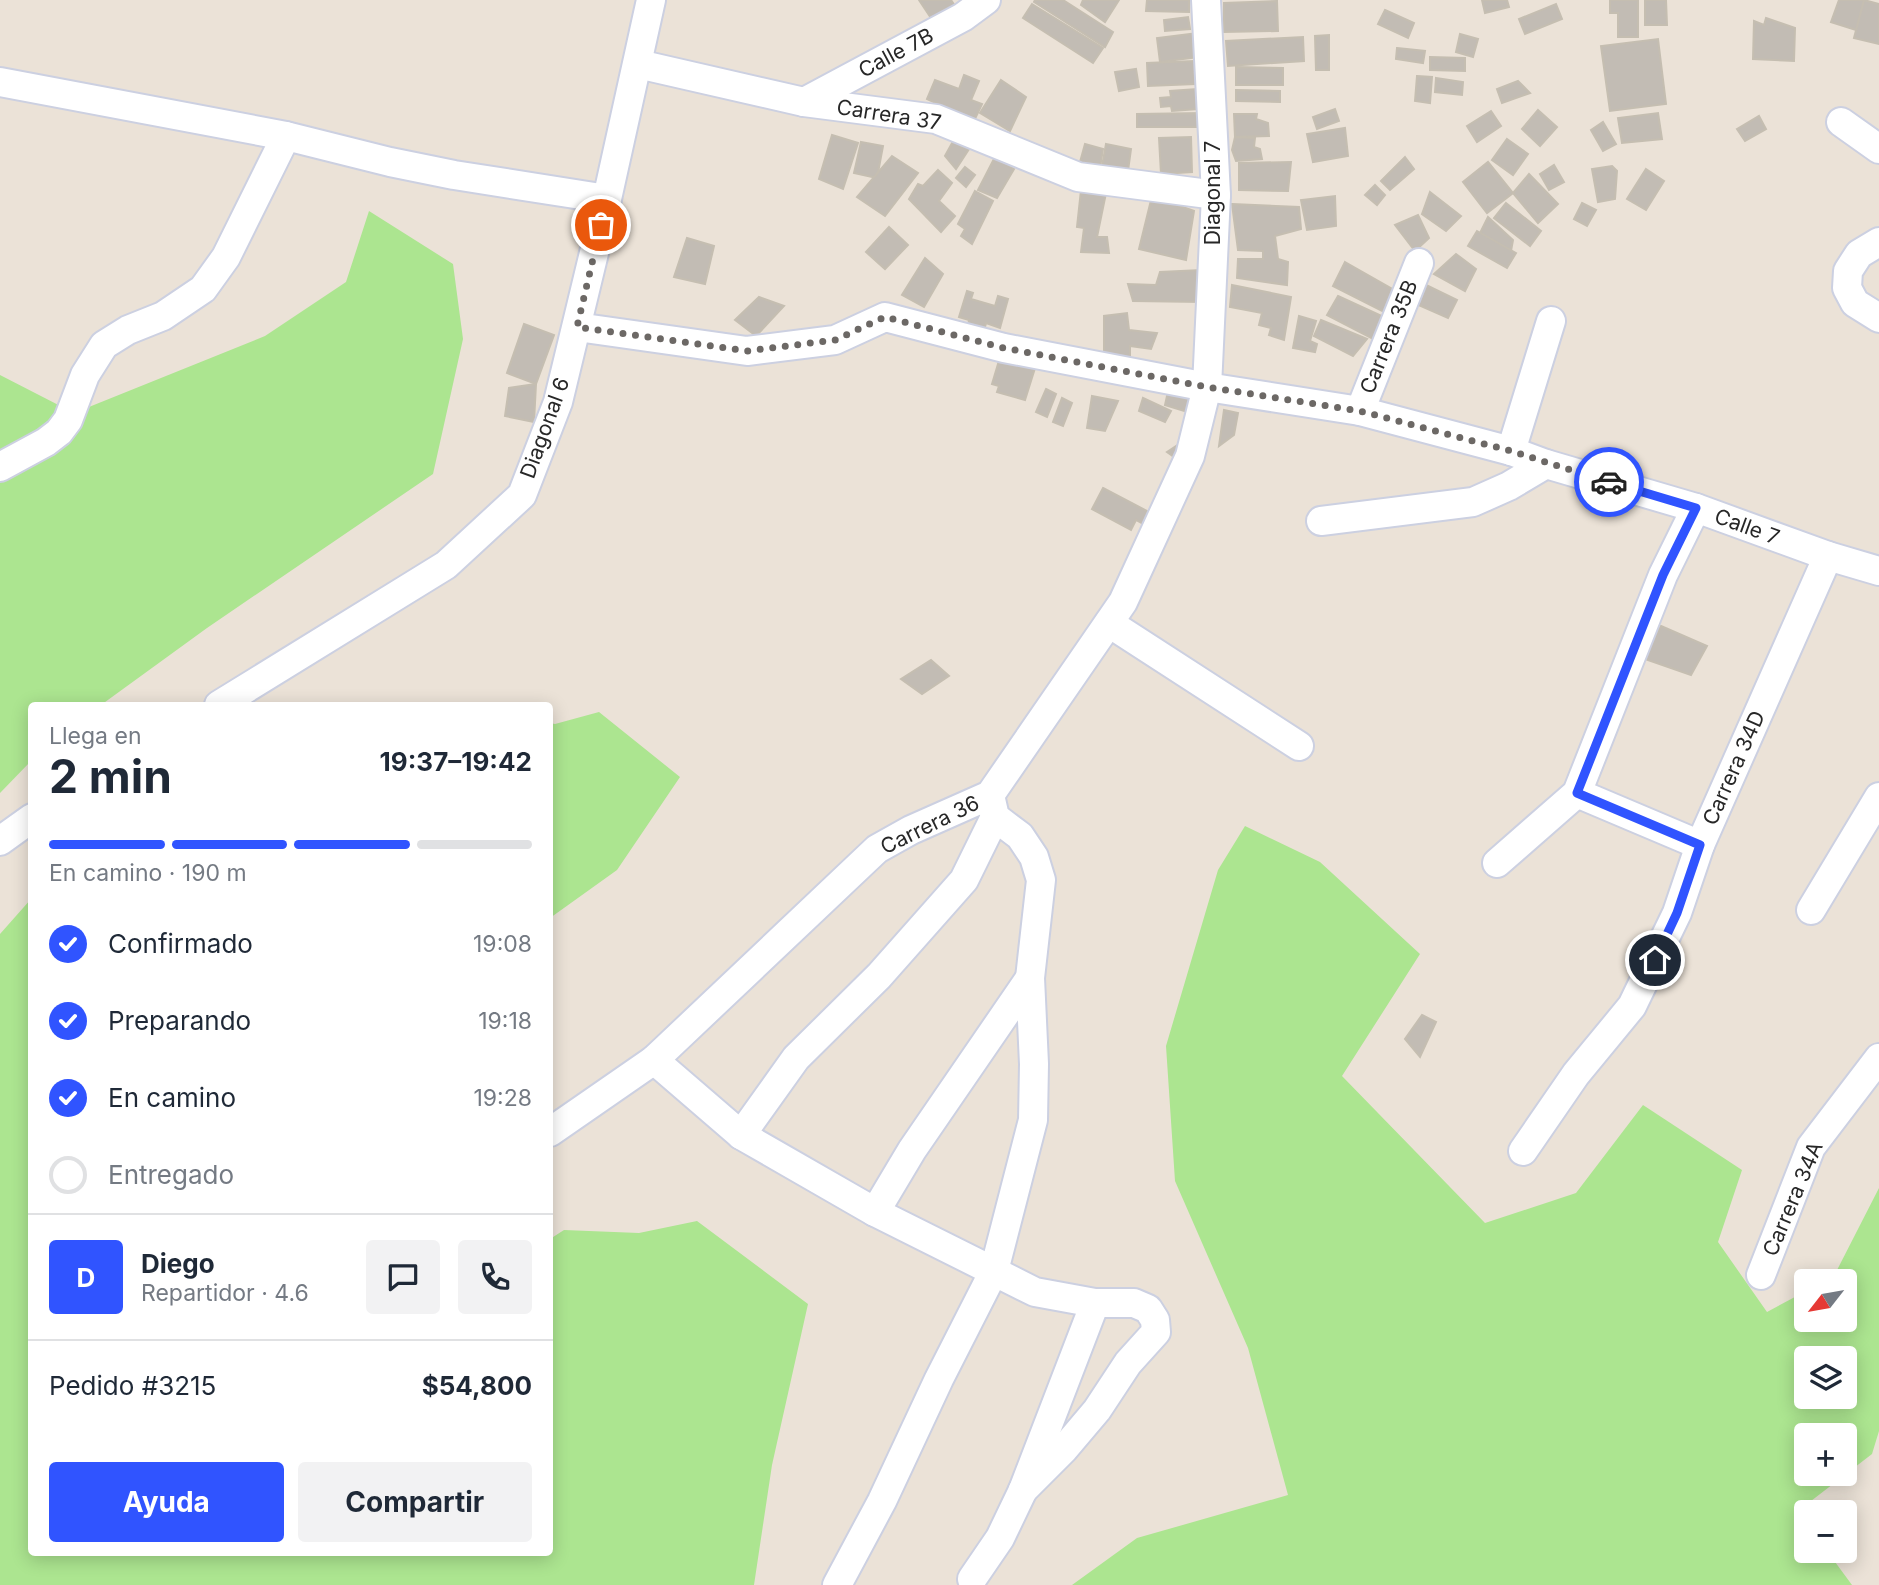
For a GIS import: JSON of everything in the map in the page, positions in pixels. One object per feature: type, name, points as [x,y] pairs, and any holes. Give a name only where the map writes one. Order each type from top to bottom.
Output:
[{"type":"street","name":"Diagonal 6","points":[[224,702],[446,565],[522,495],[558,402],[651,0]]},
{"type":"street","name":"Calle 7B","points":[[804,102],[963,18],[986,0]]},
{"type":"street","name":"Diagonal 7","points":[[1206,0],[1216,195],[1207,387]]},
{"type":"street","name":"Carrera 37","points":[[638,64],[804,102],[936,119],[1078,177],[1216,195]]},
{"type":"street","points":[[0,82],[286,136],[441,172],[607,199]]},
{"type":"street","points":[[1841,122],[1879,149]]},
{"type":"street","points":[[0,467],[59,432],[68,421],[85,375],[104,345],[128,330],[163,316],[203,289],[226,257],[286,136]]},
{"type":"street","points":[[1879,242],[1859,254],[1848,271],[1847,288],[1856,303],[1879,318]]},
{"type":"street","name":"Carrera 35B","points":[[1360,411],[1419,262]]},
{"type":"street","name":"Calle 7","points":[[577,327],[747,351],[835,340],[885,317],[1004,348],[1207,387],[1360,411],[1511,451],[1546,464],[1696,508],[1828,556],[1879,570]]},
{"type":"street","points":[[1511,451],[1551,321]]},
{"type":"street","name":"Carrera 36","points":[[553,1130],[654,1060],[877,849],[911,830],[993,806],[1123,602],[1190,456],[1207,387]]},
{"type":"street","points":[[1321,521],[1473,502],[1509,486],[1546,464]]},
{"type":"street","points":[[1497,863],[1577,793],[1663,575],[1696,508]]},
{"type":"street","name":"Carrera 34D","points":[[1523,1152],[1576,1074],[1632,1006],[1677,913],[1700,845],[1828,556]]},
{"type":"street","points":[[1109,623],[1299,746]]},
{"type":"street","points":[[1577,793],[1700,845]]},
{"type":"street","points":[[1811,910],[1879,797]]},
{"type":"street","points":[[741,1135],[796,1058],[879,976],[964,880],[993,806],[1020,836],[1034,857],[1041,880],[1030,978],[1034,1064],[1033,1120],[994,1271],[939,1379],[883,1501],[837,1585]]},
{"type":"street","points":[[0,841],[28,821]]},
{"type":"street","points":[[875,1212],[912,1150],[1030,978]]},
{"type":"street","name":"Carrera 34A","points":[[1761,1275],[1811,1147],[1879,1058]]},
{"type":"street","points":[[654,1060],[741,1135],[875,1212],[1035,1292],[1095,1303],[1134,1303],[1148,1309],[1155,1320],[1156,1332],[1128,1363],[1097,1409],[1064,1449],[1023,1490]]},
{"type":"street","points":[[972,1579],[1000,1538],[1023,1490],[1095,1303]]},
{"type":"green space","points":[[369,211],[453,264],[463,339],[433,474],[207,628],[105,702],[28,702],[28,764],[0,793],[0,375],[74,413],[265,336],[346,282]]},
{"type":"green space","points":[[599,712],[680,777],[617,870],[553,916],[553,724]]},
{"type":"green space","points":[[1245,826],[1320,862],[1420,954],[1342,1076],[1485,1223],[1576,1193],[1643,1105],[1742,1170],[1718,1242],[1767,1312],[1794,1297],[1794,1332],[1857,1332],[1857,1269],[1838,1269],[1879,1188],[1879,1431],[1872,1454],[1857,1466],[1857,1423],[1794,1423],[1794,1486],[1830,1486],[1812,1500],[1794,1500],[1794,1563],[1836,1563],[1852,1585],[1072,1585],[1137,1538],[1288,1495],[1248,1348],[1175,1181],[1166,1046],[1218,870]]},
{"type":"green space","points":[[28,902],[28,1556],[553,1556],[553,1237],[564,1230],[639,1233],[697,1221],[808,1304],[772,1465],[754,1585],[0,1585],[0,934]]},
{"type":"building","points":[[919,0],[951,0],[957,9],[935,24]]},
{"type":"building","points":[[1063,0],[1113,32],[1105,47],[1034,2]]},
{"type":"building","points":[[1083,0],[1119,0],[1105,22],[1081,5]]},
{"type":"building","points":[[1147,0],[1189,0],[1189,12],[1146,11]]},
{"type":"building","points":[[1482,0],[1507,0],[1509,7],[1485,13]]},
{"type":"building","points":[[1610,0],[1638,0],[1638,37],[1618,37],[1618,13],[1610,13]]},
{"type":"building","points":[[1645,0],[1666,0],[1667,25],[1645,25]]},
{"type":"building","points":[[1839,0],[1866,0],[1856,30],[1831,22]]},
{"type":"building","points":[[1864,0],[1879,4],[1879,44],[1854,38]]},
{"type":"building","points":[[1277,1],[1278,31],[1224,32],[1224,3]]},
{"type":"building","points":[[1032,4],[1103,48],[1093,63],[1023,18]]},
{"type":"building","points":[[1556,4],[1562,19],[1525,34],[1519,19]]},
{"type":"building","points":[[1385,10],[1414,23],[1408,38],[1378,24]]},
{"type":"building","points":[[1188,17],[1190,29],[1165,31],[1164,20]]},
{"type":"building","points":[[1766,18],[1795,28],[1794,61],[1753,59],[1754,21],[1764,25]]},
{"type":"building","points":[[1197,33],[1200,57],[1160,62],[1157,38]]},
{"type":"building","points":[[1460,34],[1478,39],[1473,57],[1456,52]]},
{"type":"building","points":[[1329,35],[1329,70],[1316,70],[1315,36]]},
{"type":"building","points":[[1303,37],[1304,61],[1228,66],[1226,41]]},
{"type":"building","points":[[1658,39],[1666,104],[1610,111],[1601,46]]},
{"type":"building","points":[[1397,48],[1425,51],[1423,63],[1396,59]]},
{"type":"building","points":[[1430,57],[1465,58],[1465,71],[1430,70]]},
{"type":"building","points":[[1194,61],[1195,84],[1148,86],[1147,63]]},
{"type":"building","points":[[1236,67],[1283,68],[1283,85],[1236,85]]},
{"type":"building","points":[[1136,69],[1139,87],[1119,91],[1115,72]]},
{"type":"building","points":[[964,75],[979,81],[971,100],[982,104],[974,121],[927,99],[935,80],[959,89]]},
{"type":"building","points":[[1417,76],[1432,77],[1430,103],[1415,101]]},
{"type":"building","points":[[1436,78],[1463,82],[1462,95],[1435,92]]},
{"type":"building","points":[[1001,80],[1026,97],[1010,131],[980,113]]},
{"type":"building","points":[[1518,81],[1530,93],[1502,103],[1497,89]]},
{"type":"building","points":[[1197,89],[1198,109],[1172,111],[1171,106],[1161,107],[1160,98],[1171,97],[1170,91]]},
{"type":"building","points":[[1236,90],[1280,91],[1280,102],[1236,101]]},
{"type":"building","points":[[1335,109],[1339,121],[1317,129],[1313,117]]},
{"type":"building","points":[[1538,110],[1557,127],[1540,146],[1522,129]]},
{"type":"building","points":[[1491,111],[1501,126],[1477,142],[1467,126]]},
{"type":"building","points":[[1203,113],[1203,127],[1137,127],[1137,114]]},
{"type":"building","points":[[1658,113],[1662,139],[1622,143],[1618,118]]},
{"type":"building","points":[[1234,114],[1257,114],[1256,119],[1268,123],[1269,136],[1235,137]]},
{"type":"building","points":[[1759,116],[1766,129],[1745,141],[1737,129]]},
{"type":"building","points":[[1603,122],[1616,144],[1603,151],[1591,130]]},
{"type":"building","points":[[1345,128],[1348,156],[1313,162],[1307,134]]},
{"type":"building","points":[[832,135],[858,143],[843,189],[819,179]]},
{"type":"building","points":[[956,136],[971,146],[956,169],[945,156]]},
{"type":"building","points":[[1191,137],[1192,172],[1161,174],[1159,138]]},
{"type":"building","points":[[1235,137],[1255,138],[1254,147],[1260,149],[1262,159],[1236,161],[1232,150]]},
{"type":"building","points":[[1507,139],[1528,154],[1513,175],[1492,160]]},
{"type":"building","points":[[861,142],[883,146],[877,178],[854,173]]},
{"type":"building","points":[[1085,144],[1103,149],[1100,168],[1080,162]]},
{"type":"building","points":[[1106,144],[1131,149],[1127,178],[1101,172]]},
{"type":"building","points":[[892,156],[918,173],[885,216],[857,197]]},
{"type":"building","points":[[995,157],[1014,169],[997,198],[978,190]]},
{"type":"building","points":[[1405,157],[1414,169],[1390,190],[1381,181]]},
{"type":"building","points":[[1291,162],[1288,191],[1239,190],[1239,163]]},
{"type":"building","points":[[1488,162],[1513,193],[1487,213],[1463,182]]},
{"type":"building","points":[[1554,165],[1564,182],[1549,190],[1540,174]]},
{"type":"building","points":[[1612,166],[1617,171],[1615,199],[1598,202],[1592,169]]},
{"type":"building","points":[[965,167],[975,175],[966,187],[956,178]]},
{"type":"building","points":[[1646,169],[1664,181],[1646,210],[1627,199]]},
{"type":"building","points":[[938,170],[952,183],[939,201],[955,216],[941,232],[909,199],[918,184],[923,186]]},
{"type":"building","points":[[1529,174],[1558,204],[1538,223],[1513,193]]},
{"type":"building","points":[[1375,185],[1385,195],[1377,205],[1365,195]]},
{"type":"building","points":[[1081,190],[1106,193],[1097,237],[1107,237],[1109,253],[1081,252],[1084,228],[1077,227]]},
{"type":"building","points":[[975,191],[993,201],[972,244],[961,236],[965,229],[958,224]]},
{"type":"building","points":[[1430,192],[1461,216],[1446,231],[1422,214]]},
{"type":"building","points":[[1152,196],[1194,211],[1186,260],[1139,249]]},
{"type":"building","points":[[1335,196],[1336,226],[1307,230],[1301,200]]},
{"type":"building","points":[[1506,203],[1541,231],[1530,246],[1494,218]]},
{"type":"building","points":[[1582,203],[1596,210],[1587,226],[1574,219]]},
{"type":"building","points":[[1232,204],[1299,207],[1301,229],[1275,236],[1278,259],[1288,262],[1287,285],[1237,278],[1238,259],[1263,259],[1263,251],[1238,250]]},
{"type":"building","points":[[1418,215],[1429,238],[1415,251],[1395,225]]},
{"type":"building","points":[[1488,217],[1513,240],[1511,251],[1479,235]]},
{"type":"building","points":[[889,227],[908,245],[885,269],[866,252]]},
{"type":"building","points":[[1477,231],[1516,253],[1507,268],[1468,246]]},
{"type":"building","points":[[687,238],[714,246],[705,284],[674,277]]},
{"type":"building","points":[[1456,254],[1476,269],[1465,291],[1434,274]]},
{"type":"building","points":[[925,258],[943,274],[924,307],[902,295]]},
{"type":"building","points":[[1345,262],[1394,290],[1384,312],[1333,286]]},
{"type":"building","points":[[1201,270],[1202,302],[1133,301],[1128,284],[1156,285],[1160,272]]},
{"type":"building","points":[[1424,284],[1457,300],[1448,318],[1414,303]]},
{"type":"building","points":[[1232,285],[1291,297],[1284,340],[1269,335],[1271,328],[1259,325],[1262,313],[1230,307]]},
{"type":"building","points":[[967,291],[973,293],[971,299],[995,306],[998,296],[1008,299],[1000,328],[986,323],[984,331],[968,326],[969,320],[959,317]]},
{"type":"building","points":[[1338,296],[1386,318],[1375,340],[1327,315]]},
{"type":"building","points":[[759,297],[784,306],[756,336],[735,320]]},
{"type":"building","points":[[1127,313],[1129,330],[1157,333],[1151,349],[1130,346],[1130,365],[1104,361],[1104,316]]},
{"type":"building","points":[[1299,316],[1316,321],[1310,341],[1317,344],[1315,352],[1293,348]]},
{"type":"building","points":[[1321,320],[1367,339],[1353,356],[1314,336]]},
{"type":"building","points":[[524,324],[554,335],[536,384],[507,373]]},
{"type":"building","points":[[1001,354],[1036,365],[1025,400],[997,392],[999,386],[992,384]]},
{"type":"building","points":[[536,384],[534,422],[505,416],[509,388]]},
{"type":"building","points":[[1169,387],[1198,395],[1191,413],[1165,405]]},
{"type":"building","points":[[1046,389],[1056,394],[1047,417],[1036,412]]},
{"type":"building","points":[[1092,396],[1118,401],[1105,431],[1087,428]]},
{"type":"building","points":[[1062,398],[1072,403],[1063,426],[1053,422]]},
{"type":"building","points":[[1143,398],[1171,411],[1165,422],[1139,411]]},
{"type":"building","points":[[1224,410],[1238,413],[1234,435],[1219,446]]},
{"type":"building","points":[[1182,442],[1184,449],[1174,457],[1167,452]]},
{"type":"building","points":[[1103,488],[1147,511],[1145,525],[1136,520],[1131,530],[1092,509]]},
{"type":"building","points":[[1661,626],[1707,646],[1691,675],[1642,658]]},
{"type":"building","points":[[931,660],[949,676],[922,694],[901,679]]},
{"type":"building","points":[[1422,1015],[1436,1022],[1420,1057],[1405,1039]]},
{"type":"way so far","points":[[601,225],[577,327],[747,351],[835,340],[885,317],[1004,348],[1207,387],[1360,411],[1511,451],[1609,482]]},
{"type":"route","points":[[1609,482],[1696,508],[1663,575],[1577,793],[1700,845],[1677,913],[1655,960]]}]
